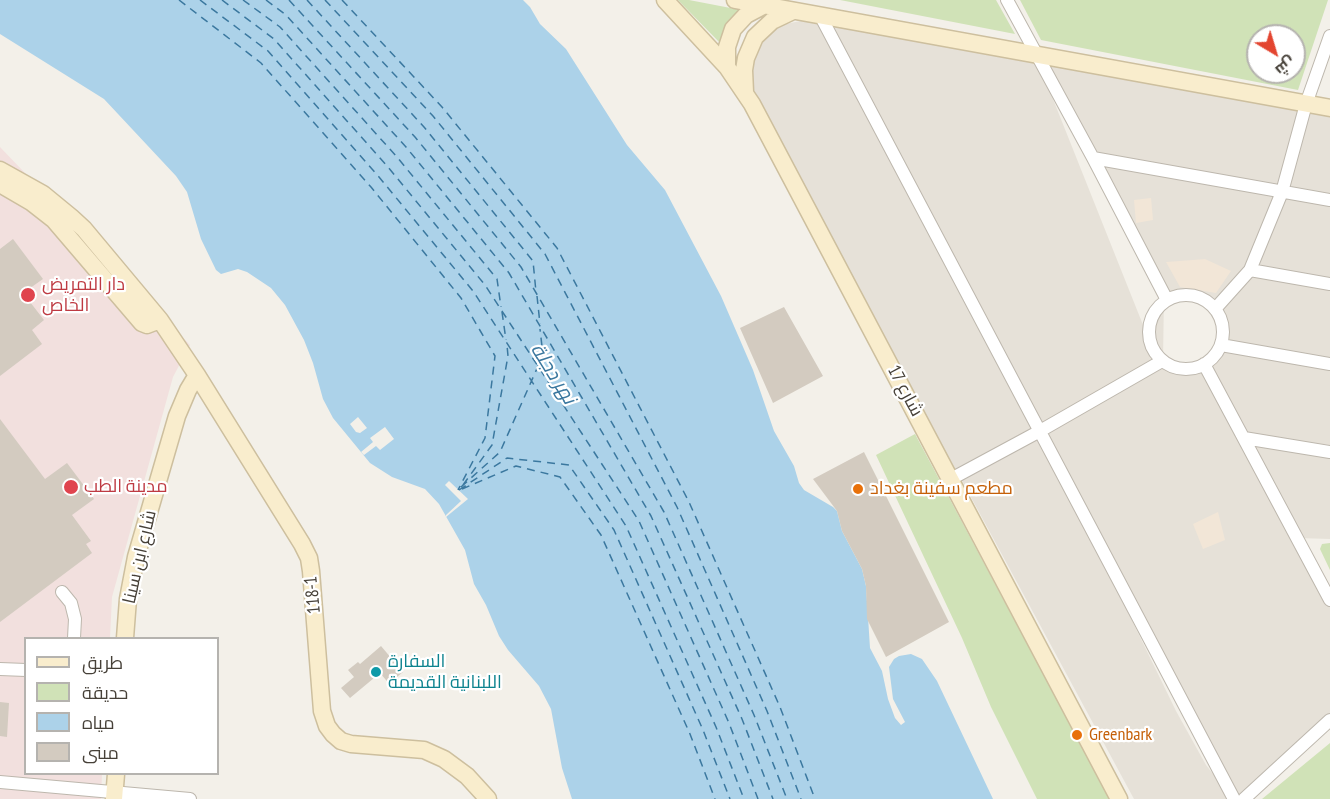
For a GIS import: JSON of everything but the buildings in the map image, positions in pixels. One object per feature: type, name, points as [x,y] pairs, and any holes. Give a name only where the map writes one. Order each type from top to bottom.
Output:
[{"type":"street","name":"شارع 17","points":[[665,0],[727,67],[746,93],[1119,799]]},
{"type":"street","points":[[735,0],[1330,108]]},
{"type":"street","points":[[1007,0],[1167,300]]},
{"type":"street","points":[[727,67],[727,47],[733,29],[746,15],[763,6]]},
{"type":"street","points":[[746,93],[744,70],[746,58],[755,37],[772,21],[793,11]]},
{"type":"street","points":[[821,17],[1234,799]]},
{"type":"street","points":[[1215,309],[1250,270],[1282,192],[1306,105],[1330,36]]},
{"type":"street","points":[[1093,158],[1330,200]]},
{"type":"street","name":"118-1","points":[[0,171],[43,194],[71,217],[160,320],[197,375],[309,558],[322,711],[327,726],[333,734],[341,741],[351,744],[424,750],[444,759],[467,776],[488,799]]},
{"type":"street","points":[[0,184],[31,202],[54,220],[142,322],[147,325],[160,320]]},
{"type":"street","points":[[1250,270],[1330,284]]},
{"type":"street","points":[[1180,296],[1193,296],[1205,301],[1215,309],[1221,320],[1223,332],[1221,345],[1214,356],[1204,364],[1190,369],[1175,368],[1162,361],[1150,341],[1149,329],[1158,308],[1167,300],[1180,296]]},
{"type":"street","points":[[1221,345],[1330,364]]},
{"type":"street","points":[[951,479],[1162,361]]},
{"type":"street","points":[[1204,364],[1330,600]]},
{"type":"street","name":"شارع ابن سينا","points":[[125,637],[128,599],[136,557],[177,416],[197,375]]},
{"type":"street","points":[[1244,438],[1330,452]]},
{"type":"street","points":[[62,592],[71,603],[75,620],[74,637]]},
{"type":"street","points":[[0,669],[24,670]]},
{"type":"street","points":[[1244,799],[1330,720]]},
{"type":"street","points":[[114,795],[116,775]]},
{"type":"street","points":[[0,782],[77,794],[190,799]]},
{"type":"shaded area","points":[[821,17],[1330,108],[1330,364],[1221,345],[1221,304],[1215,309],[1187,296],[1166,297],[1164,295],[1163,361],[1204,364],[1223,349],[1330,369],[1330,445],[1243,434],[1330,452],[1330,539],[1298,538],[1330,600],[1330,720],[1244,799],[1234,799],[1052,456],[1176,711],[1206,765],[1233,799],[1134,799],[959,475],[951,479],[746,93],[755,30]],"holes":[[[1037,59],[1163,293],[1149,340]]]},
{"type":"shaded area","name":"مدينة الطب","points":[[0,147],[190,345],[173,377],[112,597],[110,637],[24,637],[24,775],[102,775],[101,799],[0,799]]},
{"type":"shaded area","points":[[1151,198],[1153,220],[1136,223],[1134,200]]},
{"type":"shaded area","points":[[1205,259],[1231,271],[1216,293],[1180,287],[1166,262]]},
{"type":"shaded area","points":[[1218,512],[1225,540],[1203,549],[1193,524]]},
{"type":"green space","points":[[678,0],[689,0],[741,10],[721,44]]},
{"type":"green space","points":[[840,0],[996,0],[1015,34]]},
{"type":"green space","points":[[1020,0],[1328,0],[1306,66],[1306,24],[1246,24],[1246,80],[1041,40]]},
{"type":"green space","points":[[1267,84],[1300,84],[1298,90]]},
{"type":"green space","points":[[915,434],[1110,799],[1037,799],[991,707],[962,638],[876,455]]},
{"type":"green space","points":[[1330,543],[1330,570],[1320,549],[1322,544]]},
{"type":"green space","points":[[1330,743],[1330,799],[1262,799]]},
{"type":"water","name":"نهر دجلة","points":[[0,0],[523,0],[540,24],[566,49],[627,145],[665,190],[721,296],[753,370],[774,431],[794,466],[799,483],[804,490],[837,511],[842,531],[862,569],[866,586],[870,648],[882,671],[895,718],[901,725],[905,722],[893,699],[889,667],[899,656],[911,654],[922,659],[937,681],[993,799],[572,799],[562,768],[551,709],[539,686],[499,636],[474,584],[465,550],[439,504],[425,489],[392,477],[370,463],[333,418],[323,399],[304,340],[285,305],[271,288],[247,272],[238,269],[221,274],[216,270],[201,239],[187,192],[176,176],[104,99],[0,34]]},
{"type":"pier","points":[[358,417],[367,428],[360,433],[356,432],[350,424]]},
{"type":"pier","points":[[385,427],[394,439],[380,450],[376,446],[364,455],[361,452],[373,442],[370,438]]},
{"type":"pier","points":[[449,481],[468,499],[446,517],[461,501],[445,485]]},
{"type":"ferry route","points":[[179,0],[261,63],[371,187],[461,298],[495,356],[485,438],[458,490]]},
{"type":"ferry route","points":[[200,0],[268,51],[379,177],[473,291],[626,526],[716,727],[744,799]]},
{"type":"ferry route","points":[[222,0],[274,39],[388,167],[485,285],[639,521],[729,723],[758,799]]},
{"type":"ferry route","points":[[243,0],[280,27],[397,157],[497,279],[501,307]]},
{"type":"ferry route","points":[[266,0],[286,15],[406,147],[509,273],[651,516],[742,719],[773,799]]},
{"type":"ferry route","points":[[289,0],[415,137],[521,267],[664,512],[754,715],[787,799]]},
{"type":"ferry route","points":[[307,0],[424,127],[533,261],[536,292]]},
{"type":"ferry route","points":[[325,0],[433,116],[545,254],[677,507],[767,711],[801,799]]},
{"type":"ferry route","points":[[342,0],[442,107],[557,248],[689,502],[780,707],[815,799]]},
{"type":"ferry route","points":[[537,296],[540,324]]},
{"type":"ferry route","points":[[502,312],[506,340]]},
{"type":"ferry route","points":[[461,487],[500,452],[543,355],[540,329]]},
{"type":"ferry route","points":[[463,485],[492,445],[508,356],[507,345]]},
{"type":"ferry route","points":[[459,490],[507,458],[569,465],[614,530],[703,730],[730,799]]},
{"type":"ferry route","points":[[462,489],[516,466],[560,477],[601,535],[690,734],[715,799]]},
{"type":"place","name":"دار التمريض الخاص","points":[[28,295]]},
{"type":"place","name":"مدينة الطب","points":[[71,487]]},
{"type":"place","name":"مطعم سفينة بغداد","points":[[858,489]]},
{"type":"place","name":"السفارة اللبنانية القديمة","points":[[376,672]]},
{"type":"place","name":"Greenbark","points":[[1077,735]]}]
